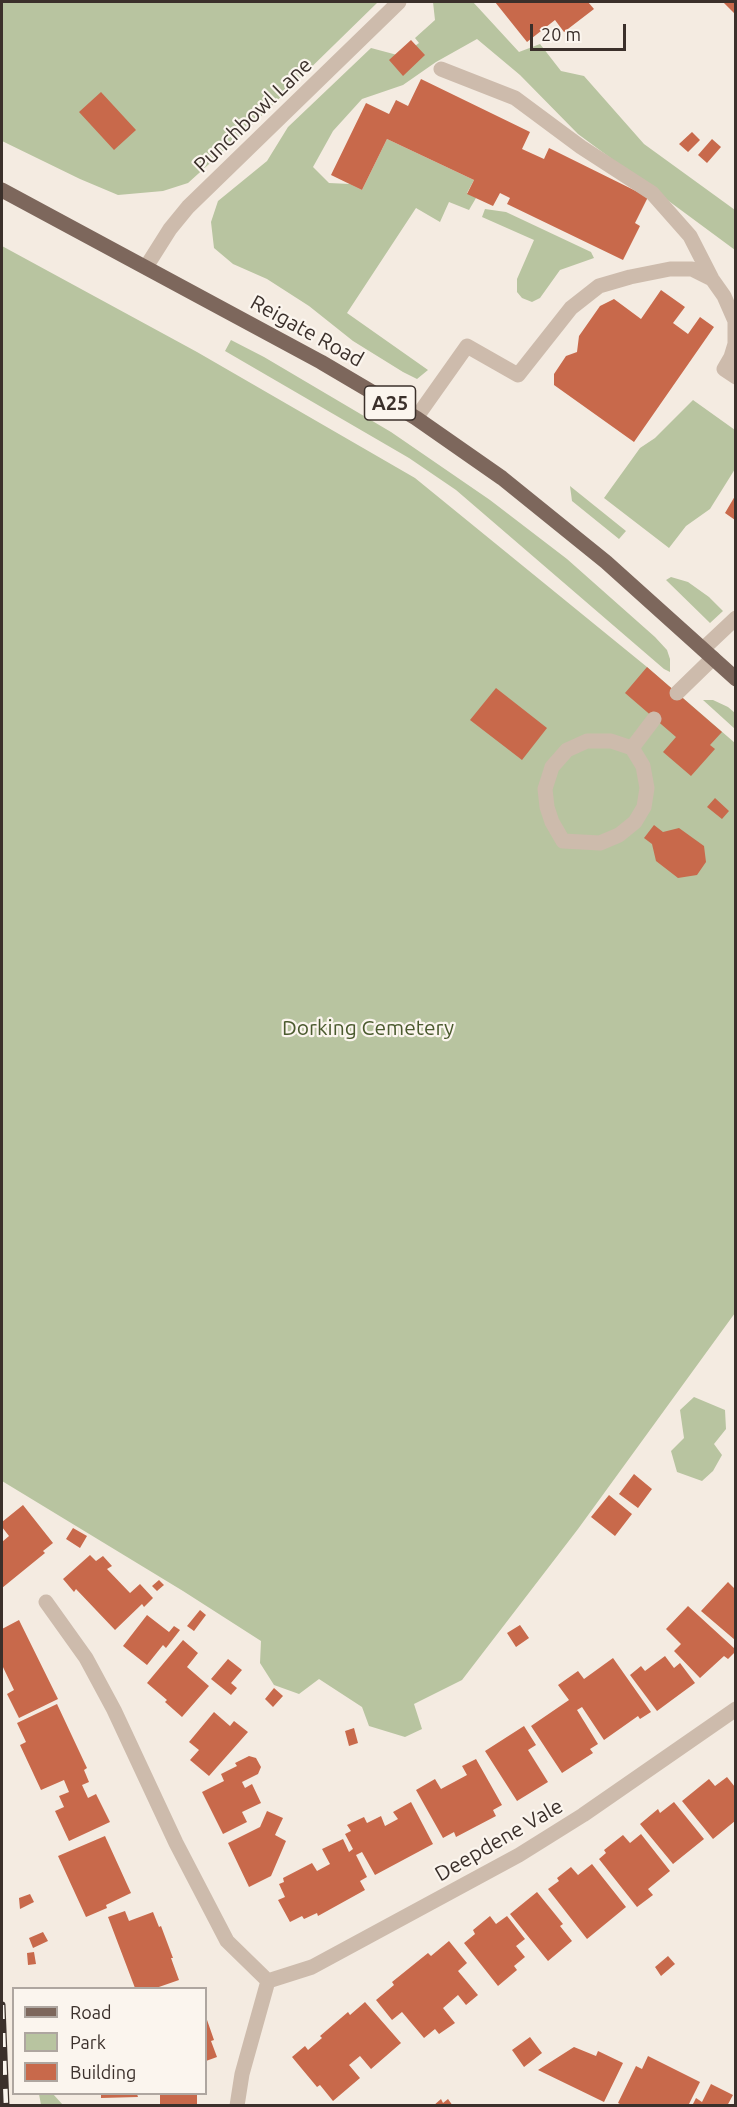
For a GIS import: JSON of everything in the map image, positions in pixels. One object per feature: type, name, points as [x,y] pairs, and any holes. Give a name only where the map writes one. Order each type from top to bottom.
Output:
[{"type":"main road","name":"Reigate Road","points":[[2,190],[321,362],[416,418],[502,478],[597,555],[735,679]]},
{"type":"street","name":"Punchbowl Lane","points":[[146,267],[170,229],[188,207],[399,2]]},
{"type":"street","points":[[441,69],[515,98],[581,147],[652,193],[690,236],[712,279],[724,296],[735,321],[735,344],[724,369],[735,377]]},
{"type":"street","points":[[416,418],[466,346],[518,375],[571,308],[598,286],[670,269],[692,268],[712,279]]},
{"type":"street","points":[[677,693],[735,618]]},
{"type":"street","points":[[632,748],[654,719]]},
{"type":"street","points":[[587,741],[611,741],[632,748],[643,766],[647,788],[644,807],[635,822],[619,836],[600,843],[563,841],[547,807],[545,789],[552,767],[567,750],[587,741]]},
{"type":"street","points":[[46,1602],[86,1659],[114,1710],[226,1941],[268,1981],[242,2074],[237,2106]]},
{"type":"street","name":"Deepdene Vale","points":[[268,1981],[312,1967],[519,1855],[583,1815],[735,1709]]},
{"type":"green space","points":[[2,2],[378,2],[249,128],[188,183],[163,191],[118,195],[2,141]]},
{"type":"green space","points":[[433,2],[473,2],[519,52],[540,44],[561,71],[584,76],[644,144],[735,210],[735,250],[578,134],[520,75],[477,39],[436,62],[403,85],[362,99],[333,131],[313,167],[329,183],[350,184],[362,190],[387,139],[474,180],[467,193],[476,198],[469,210],[449,202],[440,222],[416,208],[347,313],[428,370],[417,379],[403,372],[353,341],[309,306],[267,279],[233,264],[214,248],[211,222],[218,201],[267,161],[288,127],[371,48],[401,56],[419,43],[415,38],[435,20]]},
{"type":"green space","points":[[485,209],[506,212],[591,252],[594,258],[560,270],[540,298],[532,302],[522,298],[517,292],[517,279],[534,240],[482,217]]},
{"type":"green space","name":"Dorking Cemetery","points":[[2,246],[197,352],[415,478],[647,667],[735,743],[735,1313],[578,1529],[462,1680],[414,1704],[422,1729],[405,1737],[369,1726],[362,1707],[319,1679],[299,1694],[274,1685],[260,1663],[261,1641],[2,1481]]},
{"type":"green space","points":[[231,340],[391,432],[490,500],[567,559],[655,637],[667,650],[670,672],[456,490],[409,458],[225,351]]},
{"type":"green space","points":[[693,400],[735,430],[735,469],[710,509],[686,526],[669,548],[604,498],[640,448],[655,438]]},
{"type":"green space","points":[[570,486],[626,531],[619,539],[572,501]]},
{"type":"green space","points":[[671,577],[688,582],[709,597],[723,611],[710,623],[666,580]]},
{"type":"green space","points":[[703,700],[713,700],[735,713],[735,729]]},
{"type":"green space","points":[[694,1397],[725,1410],[726,1429],[714,1444],[722,1455],[713,1471],[702,1481],[677,1472],[671,1451],[684,1438],[680,1410]]},
{"type":"green space","points":[[39,2095],[54,2095],[63,2105],[41,2105]]},
{"type":"building","points":[[495,2],[588,2],[594,9],[564,32],[555,20],[527,42]]},
{"type":"building","points":[[723,2],[735,2],[735,14]]},
{"type":"building","points":[[411,40],[425,55],[403,76],[389,60]]},
{"type":"building","points":[[421,79],[530,132],[522,149],[544,159],[549,148],[648,197],[635,223],[640,226],[623,260],[507,204],[510,198],[500,193],[493,206],[467,194],[474,180],[387,139],[362,190],[331,175],[366,103],[389,114],[396,100],[408,106]]},
{"type":"building","points":[[101,92],[136,130],[114,150],[79,112]]},
{"type":"building","points":[[692,132],[700,140],[688,152],[679,144]]},
{"type":"building","points":[[712,139],[721,147],[707,163],[698,155]]},
{"type":"building","points":[[661,290],[685,307],[673,323],[688,334],[700,317],[714,327],[634,442],[554,385],[554,374],[566,356],[577,352],[579,336],[600,306],[614,299],[641,319]]},
{"type":"building","points":[[735,496],[735,520],[725,513]]},
{"type":"building","points":[[647,667],[722,732],[710,745],[715,749],[691,776],[663,752],[676,737],[625,693]]},
{"type":"building","points":[[496,688],[547,728],[522,760],[470,720]]},
{"type":"building","points":[[715,798],[729,811],[722,819],[707,807]]},
{"type":"building","points":[[654,825],[663,832],[679,828],[704,846],[706,862],[697,875],[678,878],[656,861],[652,844],[644,838]]},
{"type":"building","points":[[634,1474],[652,1489],[638,1508],[619,1494]]},
{"type":"building","points":[[609,1495],[632,1514],[615,1536],[591,1517]]},
{"type":"building","points":[[23,1505],[53,1543],[43,1551],[45,1553],[2,1588],[2,1542],[9,1536],[2,1527],[2,1522]]},
{"type":"building","points":[[73,1528],[87,1536],[80,1548],[66,1539]]},
{"type":"building","points":[[90,1555],[96,1561],[103,1556],[112,1566],[107,1569],[130,1593],[140,1584],[153,1598],[144,1607],[142,1604],[115,1630],[76,1589],[74,1592],[63,1579]]},
{"type":"building","points":[[159,1580],[164,1585],[157,1591],[152,1586]]},
{"type":"building","points":[[728,1582],[735,1589],[735,1640],[701,1611]]},
{"type":"building","points":[[688,1606],[735,1649],[728,1659],[724,1656],[700,1678],[674,1651],[681,1644],[666,1629]]},
{"type":"building","points":[[200,1610],[206,1615],[194,1631],[187,1626]]},
{"type":"building","points":[[147,1615],[169,1632],[174,1626],[180,1630],[166,1648],[163,1645],[147,1665],[123,1646]]},
{"type":"building","points":[[19,1620],[58,1699],[19,1718],[7,1694],[14,1690],[2,1665],[2,1629]]},
{"type":"building","points":[[520,1625],[529,1638],[516,1647],[507,1633]]},
{"type":"building","points":[[183,1640],[198,1653],[187,1667],[209,1686],[182,1717],[147,1683]]},
{"type":"building","points":[[665,1656],[674,1668],[680,1663],[695,1683],[657,1711],[630,1675],[641,1666],[645,1671]]},
{"type":"building","points":[[613,1658],[651,1712],[640,1719],[638,1716],[604,1740],[582,1707],[577,1710],[598,1744],[590,1749],[593,1753],[562,1773],[531,1726],[569,1700],[558,1685],[578,1671],[584,1679]]},
{"type":"building","points":[[228,1659],[242,1670],[231,1683],[237,1688],[231,1695],[211,1679]]},
{"type":"building","points":[[274,1688],[283,1696],[273,1707],[265,1699]]},
{"type":"building","points":[[57,1704],[87,1768],[84,1770],[89,1782],[82,1785],[88,1798],[96,1794],[110,1822],[69,1841],[55,1811],[64,1807],[59,1796],[69,1792],[64,1780],[41,1790],[20,1745],[26,1742],[17,1723]]},
{"type":"building","points":[[214,1712],[230,1726],[234,1721],[248,1732],[209,1776],[190,1760],[199,1750],[189,1742]]},
{"type":"building","points":[[524,1726],[536,1745],[528,1750],[548,1782],[517,1801],[485,1751]]},
{"type":"building","points":[[354,1728],[358,1743],[349,1746],[345,1731]]},
{"type":"building","points":[[249,1756],[256,1758],[261,1767],[258,1774],[242,1782],[245,1788],[252,1784],[261,1803],[242,1812],[247,1822],[223,1834],[202,1792],[224,1781],[221,1774],[237,1766],[235,1763]]},
{"type":"building","points":[[476,1759],[502,1805],[493,1810],[496,1816],[456,1837],[454,1832],[443,1838],[416,1790],[435,1779],[441,1789],[467,1775],[462,1766]]},
{"type":"building","points":[[727,1777],[735,1787],[735,1821],[713,1839],[682,1801],[709,1779],[715,1786]]},
{"type":"building","points":[[411,1802],[433,1844],[375,1875],[362,1852],[356,1855],[367,1877],[360,1881],[365,1890],[318,1916],[317,1913],[304,1919],[302,1916],[290,1922],[278,1900],[285,1897],[279,1884],[284,1882],[283,1878],[312,1863],[317,1871],[330,1864],[322,1849],[343,1839],[349,1852],[353,1849],[345,1834],[351,1831],[347,1825],[364,1817],[367,1823],[381,1816],[385,1826],[398,1819],[393,1812]]},
{"type":"building","points":[[674,1802],[704,1839],[673,1864],[640,1824],[658,1809],[660,1813]]},
{"type":"building","points":[[267,1811],[283,1818],[275,1835],[286,1841],[271,1876],[249,1887],[228,1843],[260,1827]]},
{"type":"building","points":[[641,1834],[670,1871],[648,1889],[653,1895],[637,1907],[599,1859],[606,1853],[604,1850],[623,1835],[630,1843]]},
{"type":"building","points":[[105,1836],[131,1893],[106,1905],[107,1908],[86,1917],[58,1856]]},
{"type":"building","points":[[592,1864],[626,1907],[587,1939],[548,1889],[559,1881],[557,1878],[571,1867],[578,1875]]},
{"type":"building","points":[[537,1892],[563,1924],[560,1926],[572,1941],[548,1961],[510,1914]]},
{"type":"building","points":[[30,1894],[34,1902],[20,1909],[19,1898]]},
{"type":"building","points":[[125,1911],[129,1921],[153,1912],[159,1927],[161,1926],[179,1980],[159,1987],[135,1987],[108,1917]]},
{"type":"building","points":[[490,1916],[496,1924],[507,1916],[525,1939],[516,1946],[525,1957],[514,1966],[517,1970],[498,1986],[464,1943],[475,1934],[473,1930]]},
{"type":"building","points":[[43,1932],[48,1941],[33,1948],[29,1938]]},
{"type":"building","points":[[449,1941],[467,1963],[458,1971],[478,1995],[466,2005],[458,1995],[443,2008],[455,2023],[439,2034],[435,2029],[424,2038],[402,2012],[392,2020],[376,2000],[394,1985],[392,1982],[428,1953],[431,1956]]},
{"type":"building","points":[[34,1952],[36,1964],[28,1965],[27,1953]]},
{"type":"building","points":[[668,1956],[675,1964],[661,1976],[655,1967]]},
{"type":"building","points":[[365,2002],[401,2043],[371,2069],[360,2056],[349,2065],[360,2078],[333,2101],[320,2085],[317,2087],[292,2057],[305,2046],[308,2050],[322,2038],[320,2036],[348,2012],[350,2015]]},
{"type":"building","points":[[207,2020],[214,2040],[211,2041],[217,2057],[207,2061]]},
{"type":"building","points":[[530,2037],[542,2053],[524,2067],[512,2050]]},
{"type":"building","points":[[574,2047],[596,2056],[598,2051],[623,2063],[604,2102],[538,2070]]},
{"type":"building","points":[[648,2056],[700,2082],[688,2106],[624,2106],[618,2103],[636,2066],[642,2069]]},
{"type":"building","points":[[711,2084],[733,2095],[727,2106],[692,2106],[696,2098],[702,2102]]},
{"type":"building","points":[[101,2095],[137,2095],[138,2097],[101,2098]]},
{"type":"building","points":[[160,2095],[197,2095],[197,2106],[160,2106]]},
{"type":"building","points":[[441,2099],[443,2103],[448,2099],[453,2106],[433,2106]]},
{"type":"railway","points":[[2,2005],[6,2106]]}]
